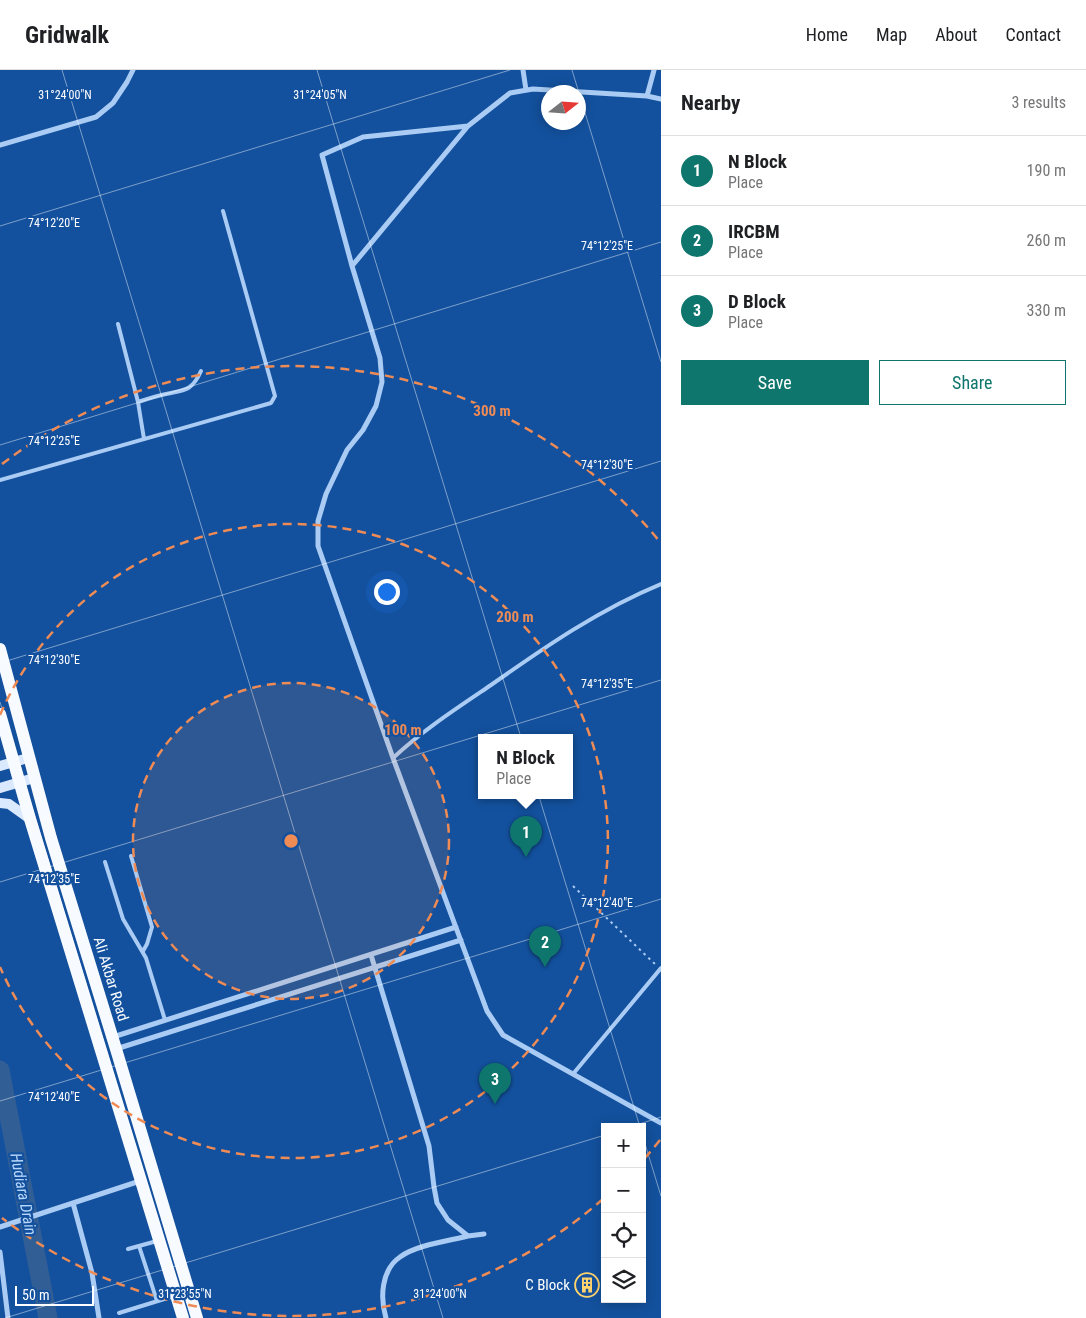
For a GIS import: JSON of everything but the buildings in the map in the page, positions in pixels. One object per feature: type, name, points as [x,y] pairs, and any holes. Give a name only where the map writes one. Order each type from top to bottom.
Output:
[{"type":"main road","name":"Ali Akbar Road","points":[[0,649],[51,838],[197,1318]]},
{"type":"main road","name":"Ali Akbar Road","points":[[0,714],[2,731],[183,1318]]},
{"type":"main road","points":[[0,766],[28,758]]},
{"type":"main road","points":[[0,788],[34,778]]},
{"type":"main road","points":[[0,803],[9,804],[30,819]]},
{"type":"street","points":[[0,145],[96,117],[113,103],[133,70]]},
{"type":"street","points":[[523,70],[526,90]]},
{"type":"street","points":[[647,96],[654,70]]},
{"type":"street","points":[[352,266],[468,126],[510,93],[533,89],[647,96],[661,99]]},
{"type":"street","points":[[468,126],[363,137],[322,155],[352,266],[380,358],[382,382],[376,406],[363,430],[347,450],[326,494],[318,521],[318,546],[393,758],[487,1011],[503,1035],[661,1123]]},
{"type":"street","points":[[114,1043],[165,1020],[456,927]]},
{"type":"street","points":[[114,1043],[461,940]]},
{"type":"street","points":[[372,955],[429,1146],[438,1203],[448,1220],[468,1236]]},
{"type":"street","points":[[0,1227],[141,1180]]},
{"type":"street","points":[[72,1203],[92,1273],[99,1318]]},
{"type":"street","points":[[386,1318],[382,1291],[388,1270],[400,1257],[418,1248],[484,1234]]},
{"type":"street","points":[[0,1252],[8,1318]]},
{"type":"lane","points":[[0,480],[271,402],[275,396],[223,211]]},
{"type":"lane","points":[[118,324],[138,402],[144,439]]},
{"type":"lane","points":[[138,402],[165,394],[185,391],[197,380],[201,371]]},
{"type":"lane","points":[[393,758],[415,738],[543,649],[599,614],[661,584]]},
{"type":"lane","points":[[131,856],[152,927],[148,944],[143,951]]},
{"type":"lane","points":[[105,862],[123,920],[143,951],[165,1020]]},
{"type":"lane","points":[[573,1074],[660,968]]},
{"type":"lane","points":[[128,1249],[159,1240]]},
{"type":"lane","points":[[139,1246],[157,1301]]},
{"type":"lane","points":[[119,1313],[176,1296]]},
{"type":"path","points":[[574,886],[660,968]]},
{"type":"waterway","name":"Hudiara Drain","points":[[0,1070],[48,1318]]},
{"type":"place","name":"N Block","points":[[526,857]]},
{"type":"place","name":"IRCBM","points":[[545,967]]},
{"type":"place","name":"D Block","points":[[495,1104]]},
{"type":"place","name":"C Block","points":[[587,1285]]}]
